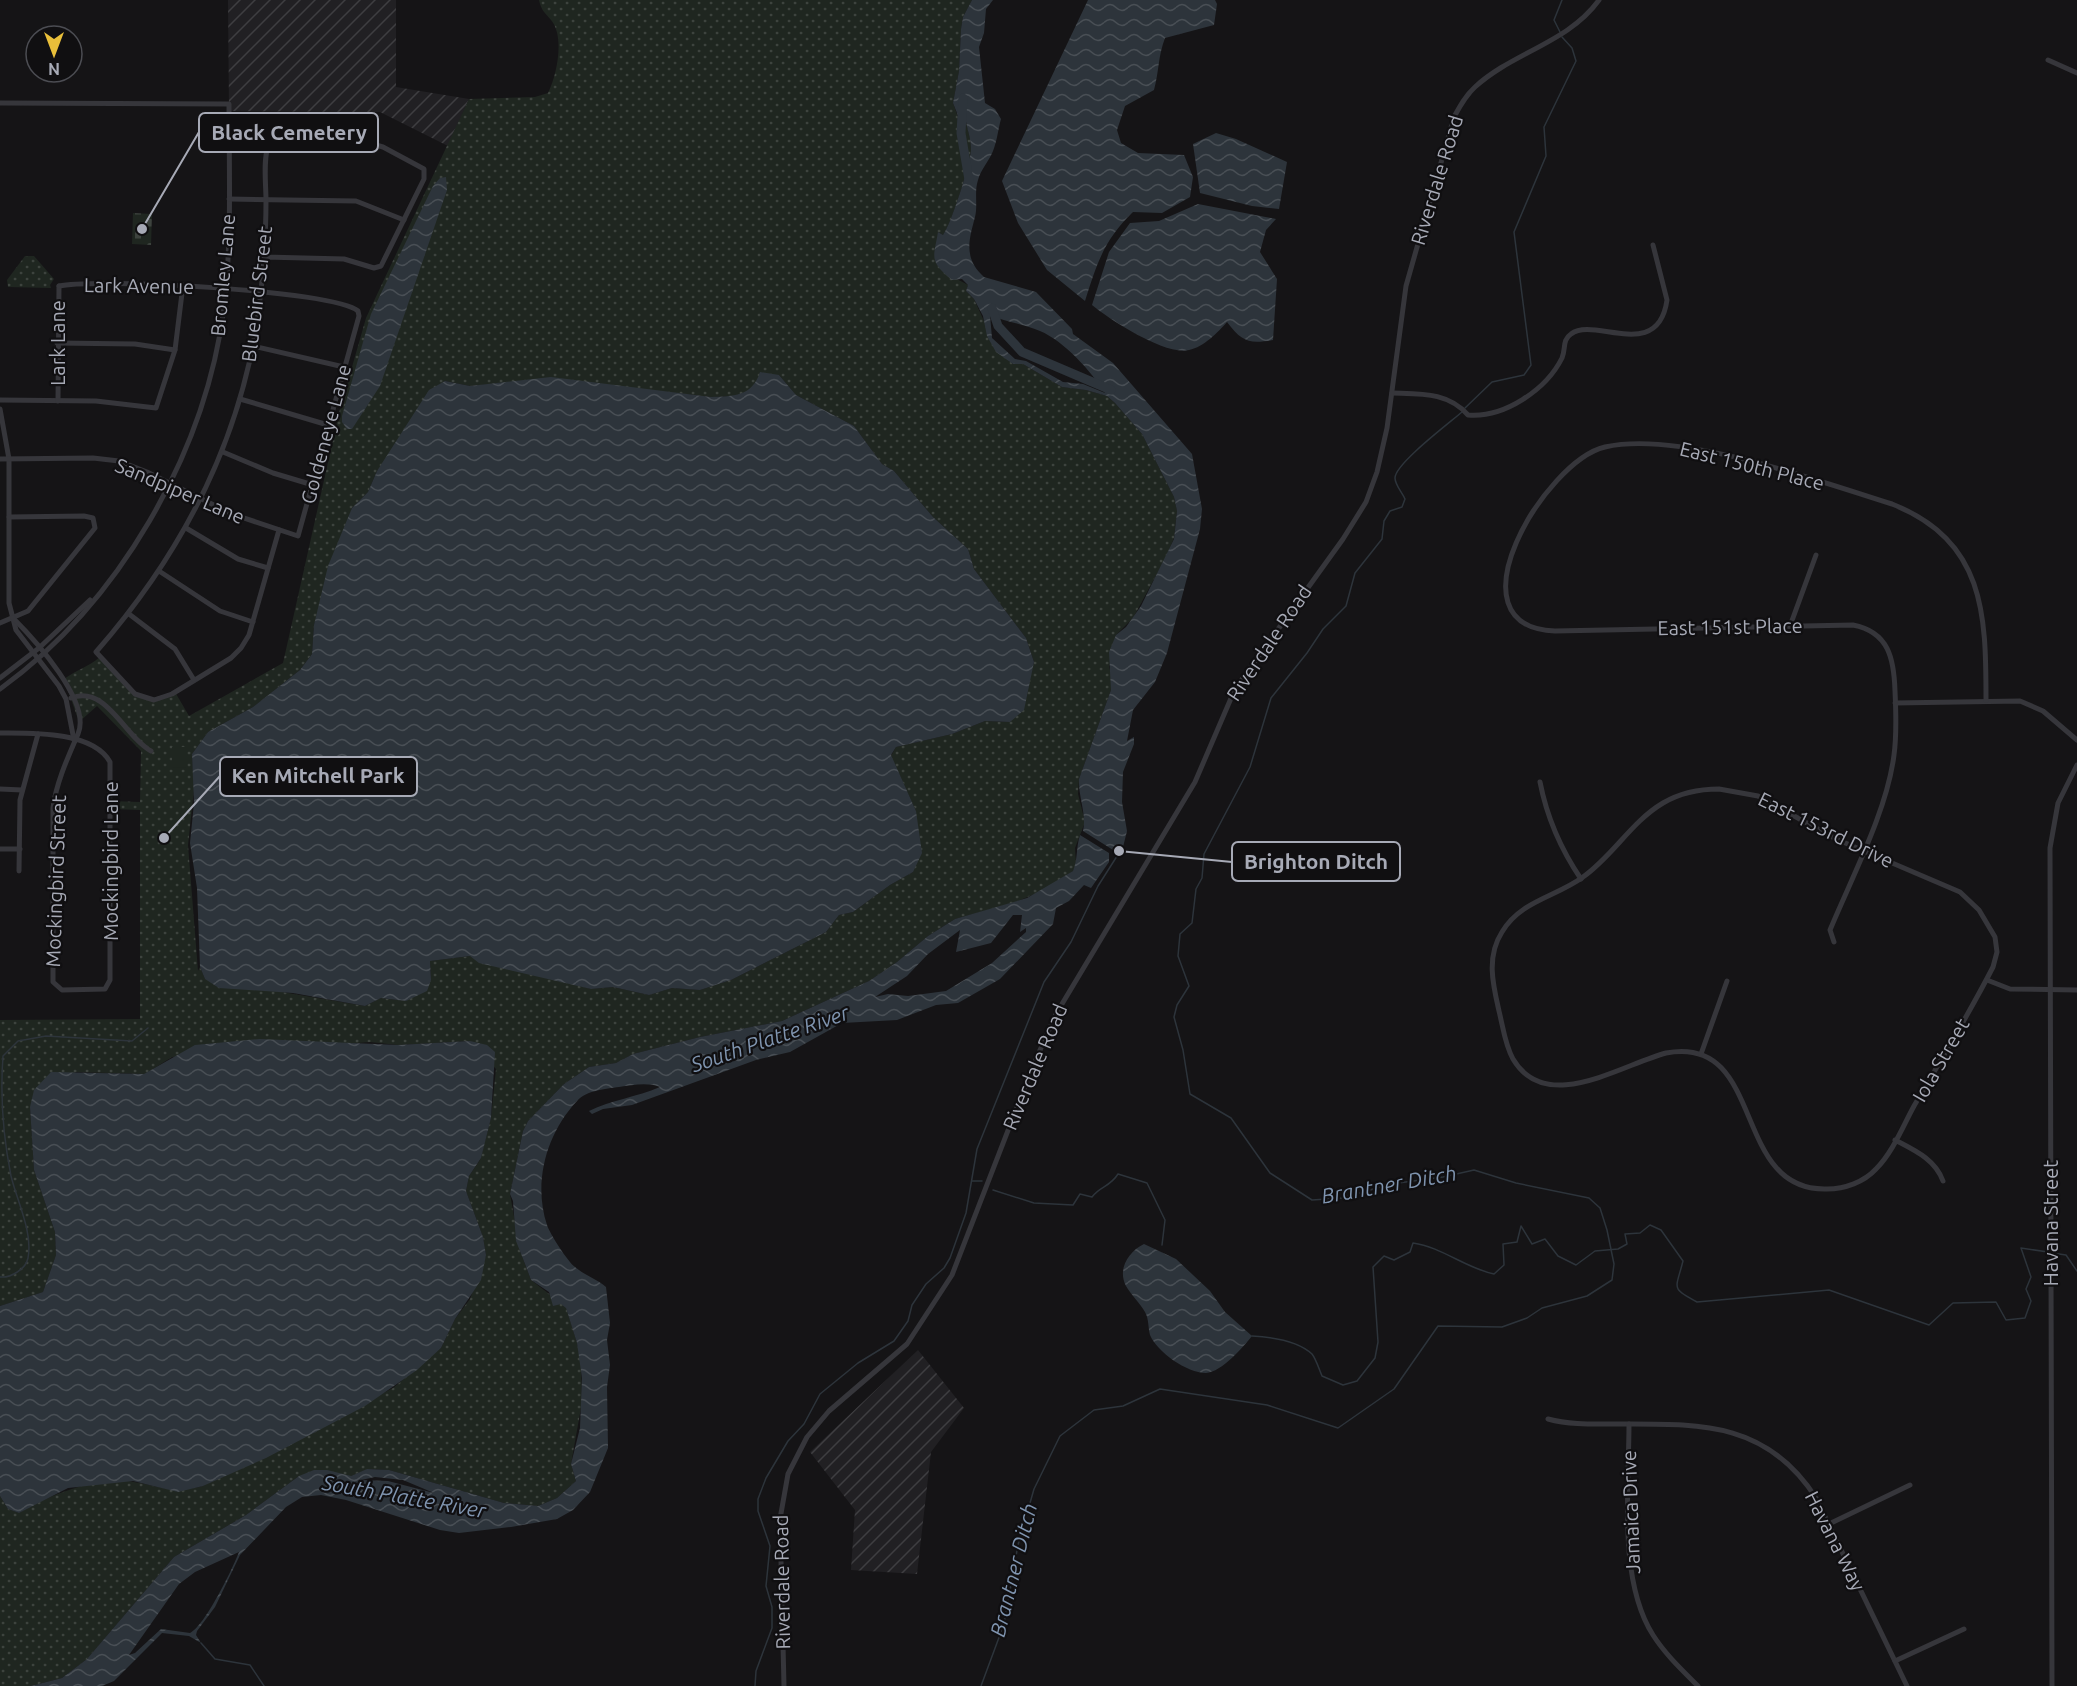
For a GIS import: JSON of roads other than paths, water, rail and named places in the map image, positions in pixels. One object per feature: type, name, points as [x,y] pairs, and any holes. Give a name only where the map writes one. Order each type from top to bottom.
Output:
[{"type":"street","name":"Riverdale Road","points":[[784,1686],[780,1519],[783,1493],[792,1463],[807,1437],[829,1411],[907,1344],[952,1275],[1044,1036],[1195,782],[1231,694],[1343,539],[1366,502],[1380,463],[1406,286],[1454,117],[1470,93],[1481,82],[1564,33],[1581,21],[1599,0]]},
{"type":"street","points":[[2048,60],[2077,73]]},
{"type":"street","name":"Bromley Lane","points":[[0,103],[229,104],[226,290],[209,379],[194,427],[170,484],[134,544],[82,616],[44,654],[0,689]]},
{"type":"street","name":"Bluebird Street","points":[[194,680],[160,699],[148,699],[135,694],[96,652],[129,614],[159,571],[186,528],[223,452],[240,399],[253,346],[261,292],[265,257],[268,146],[274,143],[369,143],[420,166],[425,171],[425,176],[404,220]]},
{"type":"street","points":[[229,199],[357,201],[404,220],[384,262],[379,267],[344,259],[265,257]]},
{"type":"street","points":[[1392,393],[1435,394],[1461,408],[1468,415],[1487,415],[1531,396],[1542,388],[1563,357],[1565,340],[1572,333],[1587,329],[1610,334],[1634,334],[1648,331],[1656,324],[1665,309],[1667,300],[1653,245]]},
{"type":"street","name":"Lark Avenue","points":[[59,284],[183,285],[261,292],[324,299],[348,305],[358,313]]},
{"type":"street","name":"Lark Lane","points":[[58,401],[59,284]]},
{"type":"street","points":[[0,400],[96,401],[150,409],[157,407],[175,350],[183,285]]},
{"type":"street","name":"Goldeneye Lane","points":[[279,530],[298,536],[358,313]]},
{"type":"street","points":[[57,343],[135,344],[175,350]]},
{"type":"street","points":[[253,346],[344,367]]},
{"type":"street","points":[[240,399],[328,425]]},
{"type":"street","points":[[0,409],[9,459],[9,603],[16,630],[59,686],[66,699],[74,740]]},
{"type":"street","name":"East 150th Place","points":[[1514,612],[1508,601],[1505,581],[1509,558],[1516,540],[1543,497],[1573,465],[1594,450],[1611,446],[1634,445],[1698,450],[1839,488],[1914,513],[1938,531],[1959,552],[1974,579],[1983,609],[1986,700]]},
{"type":"street","points":[[223,452],[273,473],[313,485]]},
{"type":"street","name":"Sandpiper Lane","points":[[0,459],[111,460],[138,468],[232,514],[279,530]]},
{"type":"street","points":[[0,623],[33,606],[94,530],[98,521],[84,516],[9,517]]},
{"type":"street","points":[[186,528],[238,559],[268,568]]},
{"type":"street","points":[[129,614],[175,649],[194,680],[237,653],[246,642],[254,622],[279,530]]},
{"type":"street","points":[[1790,626],[1816,555]]},
{"type":"street","points":[[159,571],[220,611],[254,622]]},
{"type":"street","name":"Bromley Lane","points":[[0,678],[39,648],[96,595]]},
{"type":"street","name":"East 151st Place","points":[[1514,612],[1529,625],[1547,631],[1853,625],[1875,634],[1887,646],[1892,657],[1895,703],[1895,748],[1891,773],[1830,930],[1834,942]]},
{"type":"street","name":"Mockingbird Street","points":[[13,618],[44,654],[74,697],[79,722],[79,733],[74,740],[58,784],[53,808],[53,982],[62,990],[103,990],[110,983],[111,969]]},
{"type":"street","points":[[66,699],[87,694],[95,697],[151,751]]},
{"type":"street","points":[[1895,703],[2020,701],[2038,708],[2077,740]]},
{"type":"street","name":"Mockingbird Lane","points":[[0,733],[38,734],[92,744],[107,758],[111,766],[111,969]]},
{"type":"street","points":[[19,871],[22,790],[38,734]]},
{"type":"street","name":"Havana Street","points":[[2052,1686],[2050,990],[2053,824],[2065,787],[2077,765]]},
{"type":"street","points":[[1540,782],[1551,826],[1564,854],[1581,879]]},
{"type":"street","points":[[0,789],[22,790]]},
{"type":"street","name":"East 153rd Drive","points":[[1701,1054],[1680,1051],[1666,1053],[1567,1086],[1544,1084],[1531,1077],[1513,1058],[1505,1037],[1492,979],[1495,948],[1501,932],[1521,911],[1581,879],[1656,808],[1681,795],[1706,790],[1732,790],[1758,796],[1822,832],[1954,889],[1975,904],[1996,941],[1997,957],[1987,980]]},
{"type":"street","points":[[0,849],[20,849]]},
{"type":"street","points":[[1987,980],[2010,989],[2077,990]]},
{"type":"street","name":"Iola Street","points":[[1701,1054],[1726,1072],[1737,1089],[1768,1160],[1778,1171],[1799,1184],[1829,1189],[1854,1184],[1876,1168],[1895,1140],[1987,980]]},
{"type":"street","points":[[1701,1054],[1727,981]]},
{"type":"street","points":[[1895,1140],[1926,1158],[1936,1168],[1943,1181]]},
{"type":"street","name":"Havana Way","points":[[1548,1419],[1572,1424],[1712,1427],[1756,1442],[1777,1456],[1800,1477],[1816,1498],[1908,1686]]},
{"type":"street","name":"Jamaica Drive","points":[[1629,1424],[1630,1564],[1634,1591],[1652,1634],[1698,1686]]},
{"type":"street","points":[[1829,1524],[1910,1485]]},
{"type":"street","points":[[1895,1661],[1964,1629]]},
{"type":"water","points":[[972,0],[993,0],[986,9],[984,33],[979,47],[985,103],[995,109],[1001,119],[996,143],[977,185],[976,212],[969,248],[973,263],[984,277],[1036,292],[1072,329],[1073,334],[1113,363],[1192,454],[1202,509],[1200,529],[1167,653],[1155,682],[1133,710],[1127,741],[1134,737],[1134,744],[1123,772],[1122,802],[1127,831],[1121,855],[1083,831],[1084,819],[1079,779],[1111,690],[1109,652],[1116,635],[1126,627],[1141,606],[1174,539],[1177,511],[1174,497],[1142,434],[1115,403],[1107,396],[1062,387],[1023,364],[1013,364],[996,352],[987,336],[983,316],[974,299],[966,291],[968,285],[962,279],[952,280],[936,263],[934,253],[938,232],[943,235],[951,219],[971,149],[965,112],[961,110],[959,118],[953,103],[959,71],[963,17]],"holes":[[[990,315],[1034,329],[1058,342],[1085,366],[1105,393],[1083,384],[1063,382],[1026,361],[1015,359],[992,338]]]},
{"type":"water","points":[[1088,0],[1215,0],[1217,4],[1214,25],[1165,38],[1154,90],[1125,106],[1117,130],[1121,143],[1138,153],[1184,155],[1193,177],[1190,197],[1162,213],[1133,212],[1108,242],[1093,275],[1085,301],[1047,270],[1018,223],[1002,181]]},
{"type":"water","points":[[1216,133],[1236,139],[1287,162],[1279,209],[1252,206],[1200,193],[1193,144]]},
{"type":"water","points":[[446,177],[447,190],[380,386],[352,429],[347,429],[342,422],[342,416],[371,314],[433,186],[440,178]]},
{"type":"water","points":[[1198,204],[1276,219],[1266,230],[1260,252],[1277,279],[1273,340],[1258,342],[1247,340],[1237,334],[1227,322],[1200,346],[1189,350],[1167,348],[1139,335],[1092,305],[1109,252],[1130,223],[1159,221]]},
{"type":"water","points":[[760,372],[779,375],[796,395],[854,426],[882,464],[894,471],[933,517],[968,549],[974,569],[1026,638],[1034,662],[1024,710],[1010,722],[985,721],[952,734],[896,747],[891,755],[916,811],[922,853],[913,872],[890,885],[853,912],[839,915],[826,932],[731,980],[700,990],[672,988],[649,995],[613,987],[591,989],[479,963],[470,956],[430,961],[431,980],[427,991],[406,1001],[381,998],[365,1006],[293,993],[219,988],[205,979],[200,967],[197,888],[190,843],[194,803],[192,754],[208,732],[253,707],[300,670],[312,654],[314,625],[328,566],[352,508],[368,492],[377,471],[429,390],[445,381],[470,386],[551,377],[719,397],[747,391]]},
{"type":"water","points":[[1080,835],[1109,853],[1109,862],[1091,888],[1084,885],[1069,901],[1056,908],[1053,924],[1000,979],[958,1003],[936,1005],[897,1020],[842,1023],[790,1052],[756,1060],[632,1105],[603,1109],[592,1114],[589,1111],[597,1107],[660,1087],[640,1084],[596,1091],[581,1097],[566,1114],[557,1128],[545,1160],[541,1193],[543,1209],[547,1225],[568,1260],[606,1287],[610,1323],[607,1340],[610,1365],[607,1387],[608,1448],[590,1492],[573,1510],[557,1519],[459,1533],[440,1530],[346,1500],[321,1495],[302,1497],[286,1507],[240,1555],[215,1607],[197,1631],[196,1635],[201,1643],[189,1636],[162,1633],[114,1681],[102,1686],[31,1686],[62,1678],[87,1659],[174,1557],[246,1515],[299,1476],[314,1470],[327,1470],[351,1476],[367,1469],[389,1470],[504,1503],[538,1506],[557,1498],[576,1481],[571,1464],[580,1428],[582,1378],[577,1343],[566,1308],[561,1304],[553,1306],[549,1292],[531,1280],[516,1241],[513,1201],[510,1194],[523,1131],[528,1121],[564,1084],[589,1067],[616,1063],[633,1054],[700,1037],[782,1021],[869,981],[897,962],[928,936],[955,919],[1027,898],[1073,871]],"holes":[[[1013,915],[1022,915],[1020,932],[1026,928],[1026,932],[992,963],[946,991],[908,996],[888,994],[875,997],[907,976],[928,954],[960,930],[956,952],[991,943]],[[375,1477],[403,1480],[434,1493],[388,1481],[361,1480]],[[239,1552],[218,1596],[196,1628],[190,1633],[161,1629],[135,1653],[129,1655],[179,1584],[195,1572]]]},
{"type":"water","points":[[260,1039],[398,1045],[470,1041],[487,1045],[495,1052],[491,1118],[481,1158],[469,1176],[466,1191],[483,1237],[486,1255],[481,1280],[455,1319],[441,1348],[417,1370],[365,1406],[266,1458],[203,1486],[178,1492],[133,1481],[68,1488],[19,1513],[8,1509],[0,1496],[0,1306],[43,1292],[56,1255],[55,1232],[34,1170],[30,1107],[34,1090],[51,1072],[144,1074],[195,1045]]},
{"type":"water","points":[[1144,1244],[1176,1259],[1210,1291],[1225,1312],[1252,1336],[1232,1358],[1212,1372],[1198,1372],[1182,1365],[1159,1348],[1150,1335],[1146,1315],[1126,1286],[1123,1273],[1129,1256]]},
{"type":"waterway","name":"Brantner Ditch","points":[[1560,32],[1554,20],[1562,0]]},
{"type":"waterway","name":"Brantner Ditch","points":[[1465,408],[1492,382],[1524,375],[1531,365],[1514,232],[1546,156],[1544,127],[1576,61],[1572,48],[1562,37]]},
{"type":"waterway","name":"South Platte River","points":[[963,98],[961,133],[969,180]]},
{"type":"waterway","name":"South Platte River","points":[[992,308],[998,326],[1022,352],[1111,390]]},
{"type":"waterway","name":"Brantner Ditch","points":[[981,1686],[1004,1624],[1018,1545],[1034,1489],[1060,1436],[1094,1410],[1123,1406],[1160,1389],[1267,1405],[1338,1428],[1394,1389],[1438,1326],[1502,1327],[1527,1318],[1542,1308],[1587,1296],[1612,1280],[1614,1264],[1607,1230],[1600,1208],[1589,1198],[1516,1183],[1474,1170],[1391,1184],[1342,1198],[1312,1200],[1270,1173],[1231,1118],[1190,1094],[1183,1050],[1174,1017],[1177,1005],[1189,986],[1178,956],[1180,934],[1192,923],[1196,889],[1202,878],[1204,854],[1250,767],[1271,698],[1323,629],[1346,606],[1355,573],[1382,539],[1384,521],[1390,511],[1402,507],[1405,499],[1395,481],[1397,472],[1413,454],[1462,412]]},
{"type":"waterway","points":[[755,1686],[756,1671],[772,1628],[772,1607],[766,1586],[770,1546],[758,1511],[758,1499],[766,1478],[788,1441],[804,1424],[820,1394],[858,1363],[894,1341],[908,1321],[912,1305],[926,1284],[944,1268],[950,1258],[966,1213],[977,1149],[1044,982],[1071,942],[1098,886],[1119,853]]},
{"type":"waterway","points":[[0,1277],[9,1276],[21,1269],[27,1262],[29,1248],[6,1146],[2,1101],[3,1056],[18,1041],[46,1036],[132,1041],[148,1028]]},
{"type":"waterway","points":[[993,1190],[1034,1203],[1073,1205],[1080,1194],[1092,1197],[1112,1182],[1118,1174],[1147,1183],[1165,1220],[1162,1245]]},
{"type":"waterway","points":[[972,1181],[982,1181]]},
{"type":"waterway","points":[[1252,1336],[1275,1338],[1299,1345],[1312,1354],[1322,1376],[1343,1385],[1357,1381],[1375,1358],[1378,1342],[1373,1267],[1384,1256],[1394,1260],[1410,1252],[1413,1243],[1424,1245],[1494,1274],[1504,1265],[1503,1244],[1517,1242],[1521,1226],[1532,1244],[1545,1239],[1558,1256],[1576,1265],[1595,1251],[1618,1249],[1627,1244],[1625,1234],[1640,1233],[1650,1225],[1661,1230],[1683,1261],[1677,1287],[1682,1294],[1697,1302],[1829,1290],[1929,1325],[1953,1303],[1996,1302],[2006,1320],[2025,1318],[2031,1301],[2026,1289],[2031,1277],[2021,1248],[2048,1252]]},
{"type":"waterway","points":[[2052,1253],[2066,1255],[2077,1271]]},
{"type":"waterway","points":[[201,1643],[215,1659],[250,1665],[264,1686]]},
{"type":"place","name":"Black Cemetery","points":[[142,229]]},
{"type":"place","name":"Ken Mitchell Park","points":[[164,838]]},
{"type":"place","name":"Brighton Ditch","points":[[1119,851]]}]
